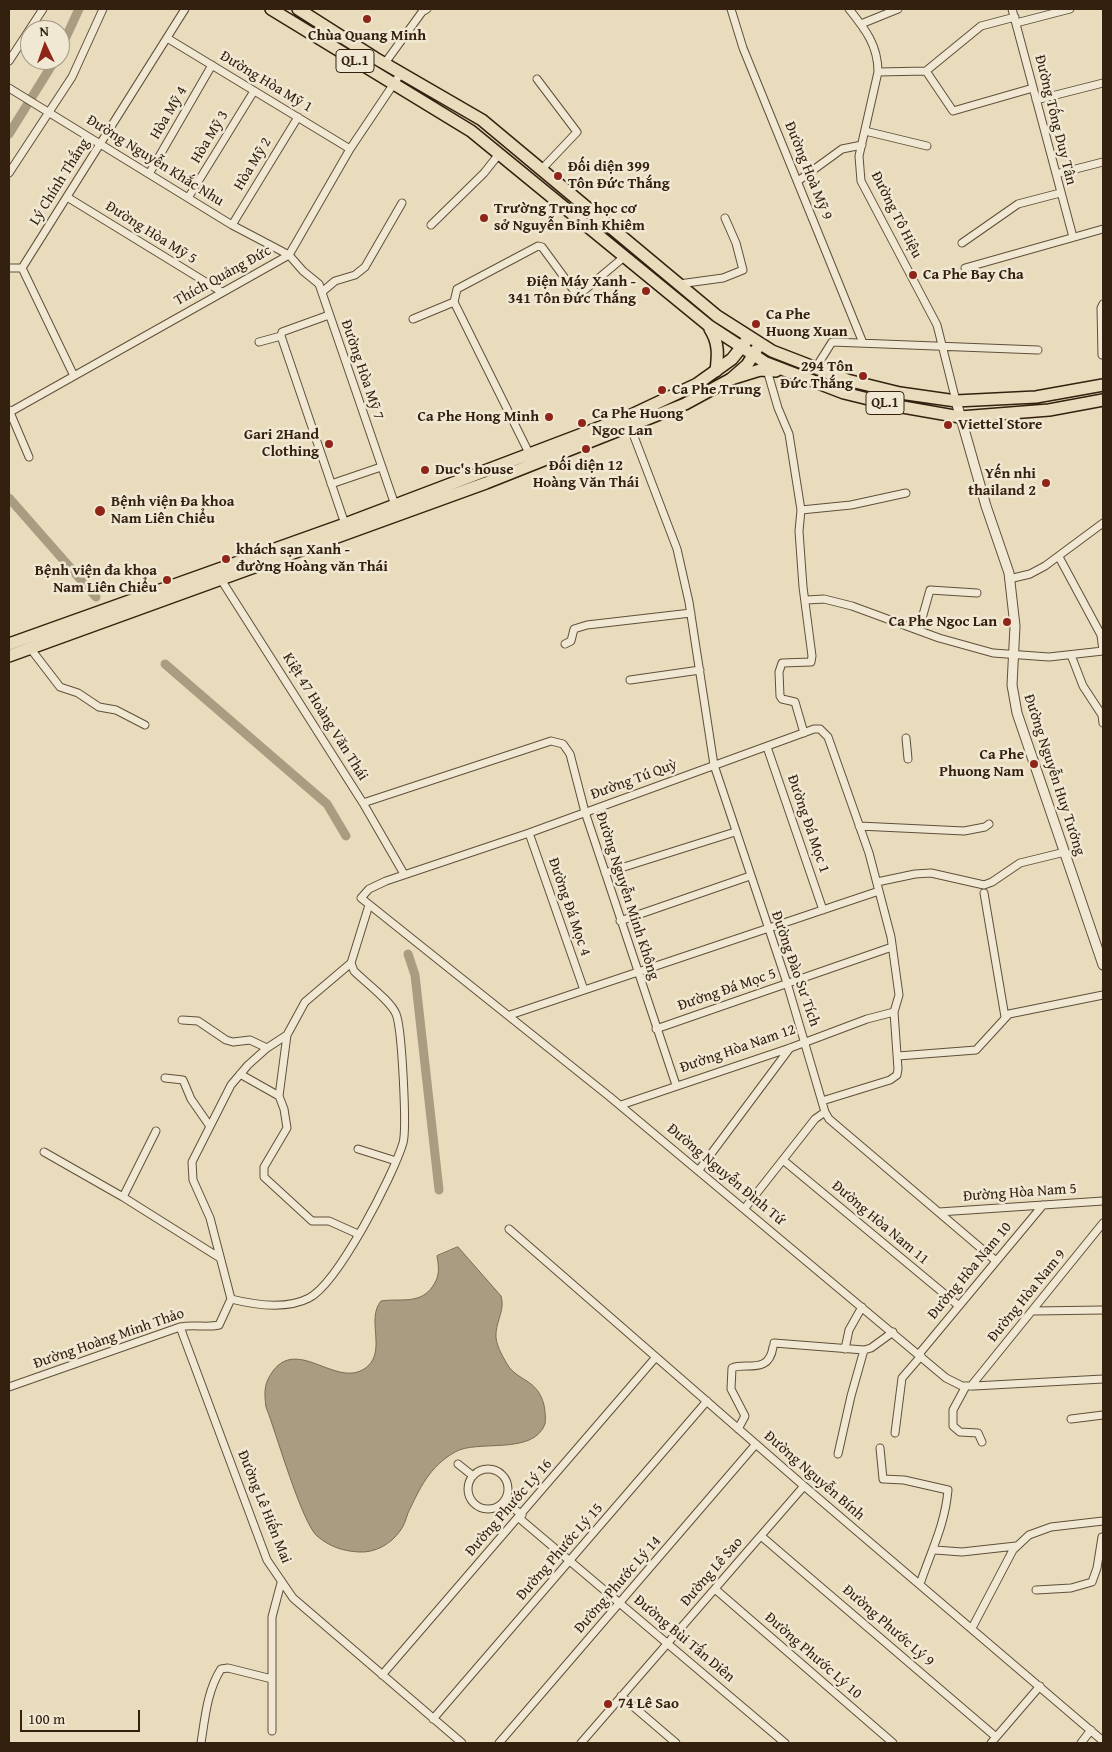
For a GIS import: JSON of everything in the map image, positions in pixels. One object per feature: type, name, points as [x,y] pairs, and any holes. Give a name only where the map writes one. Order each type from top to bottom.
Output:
[{"type":"main road","name":"QL.1","points":[[271,9],[471,131],[708,325],[753,356],[787,372],[844,393],[897,406],[960,417],[1021,413],[1103,400]]},
{"type":"main road","name":"QL.1","points":[[298,9],[401,73],[482,120],[717,316],[760,344],[815,369],[847,380],[900,393],[956,401],[1014,399],[1103,385]]},
{"type":"main road","points":[[708,325],[715,337],[718,353],[716,371]]},
{"type":"main road","points":[[9,656],[150,598],[530,455],[683,392],[716,371],[749,337]]},
{"type":"main road","points":[[9,644],[348,534],[630,426],[685,404],[731,379],[747,365],[760,344]]},
{"type":"main road","points":[[731,379],[768,370],[787,372]]},
{"type":"main road","points":[[1084,389],[1087,404]]},
{"type":"street","points":[[9,61],[42,9]]},
{"type":"street","points":[[9,173],[46,110],[72,77],[103,9]]},
{"type":"street","name":"Lý Chính Thắng","points":[[22,268],[185,9]]},
{"type":"street","points":[[385,63],[422,12],[427,9]]},
{"type":"street","name":"Đường Hoà Mỹ 9","points":[[731,9],[743,48],[864,343]]},
{"type":"street","name":"Đường Tô Hiệu","points":[[849,9],[874,42],[878,59],[878,72],[862,145],[859,169],[861,181],[937,325],[956,401]]},
{"type":"street","points":[[861,24],[898,9]]},
{"type":"street","name":"Đường Tống Duy Tân","points":[[1012,9],[1073,237]]},
{"type":"street","points":[[878,72],[926,71],[981,26],[1070,9]]},
{"type":"street","name":"Đường Hòa Mỹ 1","points":[[167,38],[350,149]]},
{"type":"street","name":"Hòa Mỹ 4","points":[[149,174],[212,65]]},
{"type":"street","points":[[926,71],[953,111],[1033,88]]},
{"type":"street","name":"Thích Quảng Đức","points":[[10,411],[289,254],[350,149],[401,73]]},
{"type":"street","points":[[537,79],[577,132],[541,170]]},
{"type":"street","points":[[1036,100],[1103,83]]},
{"type":"street","name":"Đường Nguyễn Khắc Nhu","points":[[9,88],[232,225],[289,254]]},
{"type":"street","name":"Hòa Mỹ 3","points":[[188,198],[254,91]]},
{"type":"street","name":"Hòa Mỹ 2","points":[[232,225],[298,117]]},
{"type":"street","points":[[865,131],[927,146]]},
{"type":"street","points":[[798,181],[842,149],[862,145]]},
{"type":"street","points":[[431,225],[484,173],[499,154]]},
{"type":"street","points":[[1056,174],[1103,162]]},
{"type":"street","points":[[962,243],[1018,204],[1060,193]]},
{"type":"street","name":"Đường Hòa Mỹ 5","points":[[67,197],[222,292]]},
{"type":"street","points":[[322,292],[335,281],[355,275],[365,267],[402,203]]},
{"type":"street","points":[[679,284],[723,278],[743,270],[736,243],[725,218]]},
{"type":"street","points":[[965,268],[1103,229]]},
{"type":"street","points":[[530,455],[454,302],[457,289],[538,246],[542,247],[575,292],[581,293],[624,257]]},
{"type":"street","name":"Đường Hòa Mỹ 7","points":[[289,254],[302,271],[319,284],[395,505]]},
{"type":"street","points":[[9,268],[22,268],[74,376]]},
{"type":"street","points":[[413,319],[454,302]]},
{"type":"street","points":[[1102,355],[1101,308],[1103,304]]},
{"type":"street","points":[[259,342],[281,336],[282,332],[329,314]]},
{"type":"street","points":[[281,336],[345,524]]},
{"type":"street","points":[[815,369],[832,342],[1038,350]]},
{"type":"street","points":[[768,370],[778,408],[789,434],[801,510],[800,531],[803,587],[812,656],[811,662],[783,662],[780,667],[781,698],[795,702],[804,732]]},
{"type":"street","name":"Đường Nguyễn Huy Tưởng","points":[[956,401],[1010,579],[1015,626],[1012,691],[1017,713],[1103,964]]},
{"type":"street","points":[[10,411],[29,457]]},
{"type":"street","name":"Đường Đào Sư Tích","points":[[630,426],[677,549],[691,613],[714,765],[767,929],[787,984],[825,1112],[829,1119],[996,1261]]},
{"type":"street","points":[[331,484],[381,467]]},
{"type":"street","points":[[801,510],[851,505],[906,493]]},
{"type":"street","points":[[1010,579],[1036,571],[1059,557],[1103,523]]},
{"type":"street","points":[[806,600],[824,599],[852,606],[919,629],[939,638],[994,653],[1049,657],[1103,651],[1101,635],[1059,557]]},
{"type":"street","name":"Kiệt 47 Hoàng Văn Thái","points":[[220,577],[363,803],[404,874]]},
{"type":"street","points":[[919,629],[930,590],[977,593]]},
{"type":"street","points":[[565,644],[572,641],[572,632],[577,627],[691,613]]},
{"type":"street","points":[[30,648],[60,687],[78,693],[100,707],[116,710],[145,725]]},
{"type":"street","points":[[1071,655],[1083,686],[1103,714],[1103,723]]},
{"type":"street","points":[[630,680],[700,670]]},
{"type":"street","name":"Đường Tú Quỳ","points":[[361,898],[369,889],[404,874],[528,833],[804,732],[820,728],[828,736],[877,882],[892,947],[899,996],[894,1012],[898,1073],[893,1079],[822,1102]]},
{"type":"street","points":[[906,738],[908,759]]},
{"type":"street","name":"Đường Nguyễn Minh Không","points":[[363,803],[551,741],[563,744],[570,754],[585,812],[676,1085]]},
{"type":"street","name":"Đường Đá Mọc 1","points":[[767,747],[823,910]]},
{"type":"street","points":[[859,826],[964,831],[985,827],[989,824]]},
{"type":"street","points":[[605,873],[735,832]]},
{"type":"street","name":"Đường Đá Mọc 4","points":[[528,833],[584,990]]},
{"type":"street","points":[[877,882],[915,874],[931,873],[984,885],[1020,863],[1065,852]]},
{"type":"street","points":[[620,921],[750,876]]},
{"type":"street","points":[[510,1015],[879,891]]},
{"type":"street","points":[[984,893],[1005,1017]]},
{"type":"street","name":"Đường Nguyễn Đình Tứ","points":[[361,898],[510,1015],[620,1105],[946,1378],[968,1386],[1103,1380]]},
{"type":"street","points":[[358,1234],[329,1221],[312,1221],[264,1177],[264,1167],[287,1128],[284,1109],[278,1096],[287,1035],[305,1002],[351,963],[369,905]]},
{"type":"street","name":"Đường Đá Mọc 5","points":[[656,1029],[892,947]]},
{"type":"street","points":[[287,1035],[267,1048],[240,1074],[231,1086],[209,1125],[192,1162],[193,1180],[210,1218],[231,1300],[257,1306],[292,1303],[309,1298],[324,1287],[341,1265],[388,1180],[404,1142],[405,1118],[396,1015],[354,971],[351,963]]},
{"type":"street","points":[[898,1056],[976,1050],[1005,1017],[1010,1014],[1103,995]]},
{"type":"street","name":"Đường Hòa Nam 12","points":[[620,1105],[894,1012]]},
{"type":"street","points":[[182,1020],[198,1021],[232,1042],[250,1040],[267,1048]]},
{"type":"street","points":[[699,1170],[790,1048]]},
{"type":"street","points":[[240,1074],[278,1096]]},
{"type":"street","points":[[165,1078],[183,1080],[192,1099],[209,1125]]},
{"type":"street","points":[[745,1208],[815,1119],[825,1112]]},
{"type":"street","points":[[123,1197],[156,1131]]},
{"type":"street","points":[[358,1149],[396,1161]]},
{"type":"street","points":[[44,1152],[123,1197],[220,1258]]},
{"type":"street","name":"Đường Hòa Nam 11","points":[[783,1160],[959,1306]]},
{"type":"street","name":"Đường Hòa Nam 5","points":[[939,1212],[1103,1201]]},
{"type":"street","name":"Đường Hòa Nam 10","points":[[895,1433],[902,1378],[1042,1205]]},
{"type":"street","name":"Đường Hòa Nam 9","points":[[982,1442],[978,1433],[960,1432],[953,1426],[953,1410],[968,1386],[1033,1311],[1103,1223]]},
{"type":"street","name":"Đường Nguyễn Bính","points":[[510,1229],[804,1486],[1103,1741]]},
{"type":"street","name":"Đường Hoàng Minh Thảo","points":[[9,1387],[180,1327],[195,1324],[209,1328],[220,1325],[231,1300]]},
{"type":"street","points":[[845,1349],[849,1330],[862,1307]]},
{"type":"street","points":[[1033,1311],[1103,1310]]},
{"type":"street","name":"Đường Lê Hiến Mai","points":[[180,1327],[267,1560],[281,1583],[320,1622],[462,1743]]},
{"type":"street","points":[[738,1429],[744,1416],[732,1389],[732,1368],[757,1366],[770,1357],[773,1345],[864,1350],[877,1345],[893,1332]]},
{"type":"street","points":[[838,1454],[864,1350]]},
{"type":"street","name":"Đường Phước Lý 16","points":[[382,1675],[656,1357]]},
{"type":"street","name":"Đường Phước Lý 15","points":[[433,1719],[707,1401]]},
{"type":"street","points":[[1071,1419],[1103,1415]]},
{"type":"street","name":"Đường Phước Lý 14","points":[[499,1743],[756,1444]]},
{"type":"street","points":[[880,1448],[882,1479],[904,1480],[948,1490],[935,1550],[930,1554],[920,1584]]},
{"type":"street","points":[[458,1464],[473,1476]]},
{"type":"street","points":[[486,1469],[498,1472],[504,1476],[508,1488],[504,1501],[494,1508],[481,1507],[475,1504],[469,1493],[468,1486],[473,1476],[486,1469]]},
{"type":"street","name":"Đường Lê Sao","points":[[581,1743],[804,1486]]},
{"type":"street","name":"Đường Bùi Tấn Diên","points":[[504,1501],[620,1604],[785,1743]]},
{"type":"street","points":[[972,1628],[1016,1546],[1029,1535],[1042,1529],[1099,1522],[1102,1538],[1097,1568],[1092,1582],[1071,1588],[1036,1590]]},
{"type":"street","name":"Đường Phước Lý 9","points":[[761,1536],[996,1737]]},
{"type":"street","points":[[935,1550],[962,1552],[1016,1546]]},
{"type":"street","points":[[272,1731],[272,1617],[281,1583]]},
{"type":"street","name":"Đường Phước Lý 10","points":[[715,1589],[893,1743]]},
{"type":"street","points":[[201,1743],[206,1708],[215,1678],[221,1669],[228,1668],[272,1679]]},
{"type":"street","points":[[991,1743],[1040,1686]]},
{"type":"street","points":[[622,1696],[676,1743]]},
{"type":"street","points":[[1081,1743],[1091,1730]]},
{"type":"shaded area","points":[[458,1247],[501,1296],[502,1306],[496,1333],[498,1345],[511,1370],[532,1385],[541,1396],[545,1424],[539,1434],[529,1440],[504,1445],[465,1448],[455,1452],[438,1464],[426,1479],[400,1531],[382,1547],[365,1552],[337,1548],[317,1536],[304,1513],[266,1407],[266,1384],[273,1371],[283,1362],[295,1359],[345,1373],[357,1372],[368,1366],[376,1351],[375,1316],[381,1301],[410,1300],[428,1292],[438,1275],[437,1256]]},
{"type":"waterway","points":[[70,28],[79,9]]},
{"type":"waterway","points":[[9,134],[49,70]]},
{"type":"waterway","points":[[9,498],[96,597]]},
{"type":"waterway","points":[[165,664],[327,804],[346,836]]},
{"type":"waterway","points":[[408,954],[415,975],[439,1190]]},
{"type":"place","name":"Chùa Quang Minh","points":[[367,19]]},
{"type":"place","name":"Đối diện 399 Tôn Đức Thắng","points":[[558,176]]},
{"type":"place","name":"Trường Trung học cơ sở Nguyễn Bỉnh Khiêm","points":[[484,218]]},
{"type":"place","name":"Ca Phe Bay Cha","points":[[913,275]]},
{"type":"place","name":"Điện Máy Xanh - 341 Tôn Đức Thắng","points":[[646,291]]},
{"type":"place","name":"Ca Phe Huong Xuan","points":[[756,324]]},
{"type":"place","name":"294 Tôn Đức Thắng","points":[[863,376]]},
{"type":"place","name":"Ca Phe Trung","points":[[662,390]]},
{"type":"place","name":"Ca Phe Hong Minh","points":[[549,417]]},
{"type":"place","name":"Ca Phe Huong Ngoc Lan","points":[[582,423]]},
{"type":"place","name":"Viettel Store","points":[[948,425]]},
{"type":"place","name":"Gari 2Hand Clothing","points":[[329,444]]},
{"type":"place","name":"Đối diện 12 Hoàng Văn Thái","points":[[586,449]]},
{"type":"place","name":"Duc's house","points":[[425,470]]},
{"type":"place","name":"Yến nhi thailand 2","points":[[1046,483]]},
{"type":"place","name":"Bệnh viện Đa khoa Nam Liên Chiểu","points":[[100,511]]},
{"type":"place","name":"khách sạn Xanh - đường Hoàng văn Thái","points":[[226,559]]},
{"type":"place","name":"Bệnh viện đa khoa Nam Liên Chiểu","points":[[167,580]]},
{"type":"place","name":"Ca Phe Ngoc Lan","points":[[1007,622]]},
{"type":"place","name":"Ca Phe Phuong Nam","points":[[1034,764]]},
{"type":"place","name":"74 Lê Sao","points":[[608,1704]]}]
